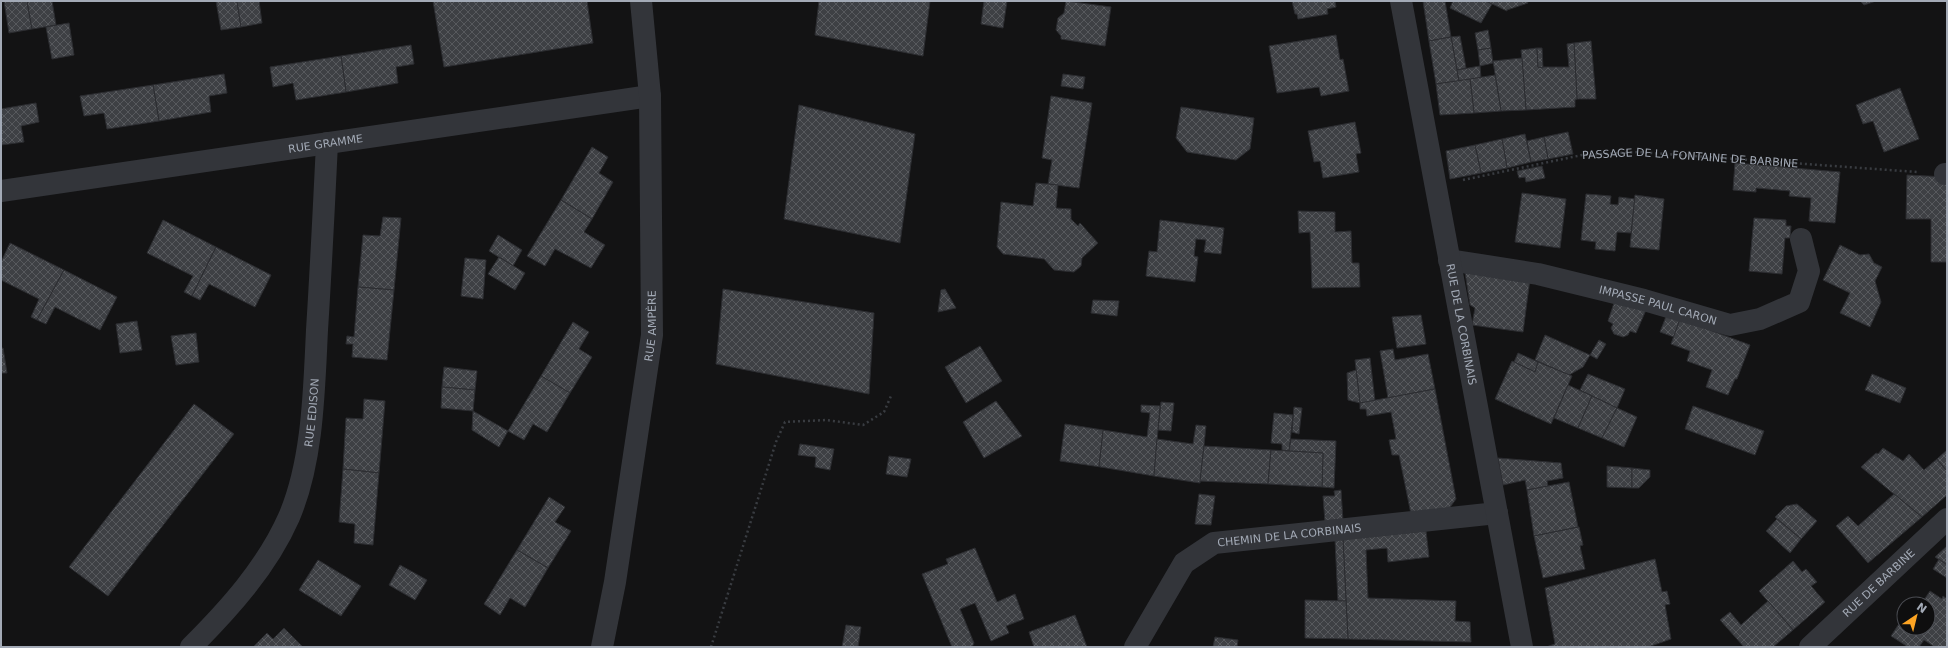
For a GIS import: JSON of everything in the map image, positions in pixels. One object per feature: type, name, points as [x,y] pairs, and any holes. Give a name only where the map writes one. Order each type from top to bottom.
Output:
[{"type":"street","name":"RUE AMPÈRE","points":[[602,647],[615,582],[652,335],[650,96],[641,1]]},
{"type":"street","name":"RUE DE LA CORBINAIS","points":[[1401,1],[1522,647]]},
{"type":"street","name":"RUE GRAMME","points":[[1,191],[650,96]]},
{"type":"street","name":"RUE EDISON","points":[[191,647],[217,621],[256,573],[275,544],[289,517],[301,482],[313,406],[327,143]]},
{"type":"street","name":"IMPASSE PAUL CARON","points":[[1449,260],[1538,274],[1644,300],[1730,325],[1760,319],[1799,302],[1809,271],[1801,239]]},
{"type":"street","name":"CHEMIN DE LA CORBINAIS","points":[[1135,647],[1184,562],[1214,543],[1497,513]]},
{"type":"street","name":"RUE DE BARBINE","points":[[1810,647],[1947,519]]},
{"type":"path","name":"PASSAGE DE LA FONTAINE DE BARBINE","points":[[1436,186],[1582,155],[1638,152],[1946,174]]},
{"type":"path","points":[[711,647],[776,442],[785,422],[826,420],[863,425],[884,412],[891,396]]},
{"type":"building","points":[[4,1],[27,1],[32,29],[9,33]]},
{"type":"building","points":[[27,1],[52,1],[56,25],[32,29]]},
{"type":"building","points":[[216,1],[237,1],[241,27],[221,30]]},
{"type":"building","points":[[237,1],[259,1],[262,23],[241,27]]},
{"type":"building","points":[[433,1],[587,1],[593,43],[444,67]]},
{"type":"building","points":[[819,1],[930,1],[923,56],[815,35]]},
{"type":"building","points":[[984,1],[1007,1],[1003,28],[981,24]]},
{"type":"building","points":[[1066,1],[1111,7],[1105,46],[1061,39],[1061,36],[1056,30],[1058,18],[1064,13]]},
{"type":"building","points":[[1292,1],[1335,1],[1336,7],[1327,9],[1328,14],[1298,19],[1297,14],[1295,14]]},
{"type":"building","points":[[1423,1],[1445,1],[1451,37],[1429,41]]},
{"type":"building","points":[[1453,1],[1486,1],[1492,4],[1481,23],[1450,8]]},
{"type":"building","points":[[1486,1],[1527,1],[1528,3],[1507,11]]},
{"type":"building","points":[[1860,1],[1876,1],[1864,5]]},
{"type":"building","points":[[69,23],[74,55],[52,59],[46,27]]},
{"type":"building","points":[[1488,30],[1491,48],[1478,50],[1475,33]]},
{"type":"building","points":[[1336,35],[1340,60],[1343,59],[1349,91],[1321,96],[1319,87],[1277,93],[1269,46]]},
{"type":"building","points":[[1460,36],[1466,68],[1457,70],[1451,37]]},
{"type":"building","points":[[1451,37],[1459,81],[1436,84],[1429,41]]},
{"type":"building","points":[[1591,41],[1596,99],[1577,99],[1574,43]]},
{"type":"building","points":[[1574,43],[1577,99],[1575,100],[1575,107],[1526,110],[1521,50],[1537,48],[1538,67],[1569,67],[1567,44]]},
{"type":"building","points":[[411,45],[414,64],[396,67],[398,83],[346,92],[341,56]]},
{"type":"building","points":[[1491,48],[1493,63],[1480,66],[1478,50]]},
{"type":"building","points":[[1537,48],[1542,48],[1543,68],[1538,67]]},
{"type":"building","points":[[341,56],[346,92],[296,100],[293,83],[273,87],[270,67]]},
{"type":"building","points":[[1522,58],[1526,110],[1501,111],[1493,61]]},
{"type":"building","points":[[1480,66],[1481,78],[1459,81],[1457,70]]},
{"type":"building","points":[[224,74],[227,93],[209,96],[211,112],[159,121],[153,85]]},
{"type":"building","points":[[1063,74],[1085,77],[1083,89],[1061,86]]},
{"type":"building","points":[[1495,75],[1501,111],[1474,113],[1470,79]]},
{"type":"building","points":[[1470,79],[1474,113],[1440,115],[1436,84]]},
{"type":"building","points":[[153,85],[159,121],[107,129],[104,113],[84,116],[80,96]]},
{"type":"building","points":[[1900,88],[1919,139],[1884,152],[1873,121],[1863,124],[1856,105]]},
{"type":"building","points":[[1051,96],[1092,103],[1079,188],[1048,184],[1052,160],[1042,158]]},
{"type":"building","points":[[36,103],[39,122],[21,126],[24,142],[1,145],[1,109]]},
{"type":"building","points":[[799,105],[915,134],[900,243],[784,219]]},
{"type":"building","points":[[1181,107],[1254,118],[1250,149],[1236,160],[1187,152],[1176,138]]},
{"type":"building","points":[[1355,122],[1361,153],[1356,154],[1359,172],[1323,178],[1320,161],[1314,162],[1308,131]]},
{"type":"building","points":[[1568,132],[1573,154],[1548,159],[1544,137]]},
{"type":"building","points":[[1525,134],[1531,162],[1507,168],[1502,139]]},
{"type":"building","points":[[1544,137],[1548,159],[1531,162],[1527,141]]},
{"type":"building","points":[[1502,139],[1507,168],[1481,173],[1475,145]]},
{"type":"building","points":[[1475,145],[1481,173],[1450,179],[1446,151]]},
{"type":"building","points":[[592,147],[608,157],[599,173],[613,182],[592,219],[561,200]]},
{"type":"building","points":[[1735,163],[1840,172],[1835,223],[1809,221],[1811,198],[1789,196],[1790,191],[1756,188],[1756,192],[1733,190]]},
{"type":"building","points":[[1542,166],[1545,178],[1526,182],[1525,177],[1519,178],[1517,171]]},
{"type":"building","points":[[1907,175],[1947,177],[1947,262],[1931,262],[1931,219],[1906,219]]},
{"type":"building","points":[[1036,183],[1058,185],[1056,208],[1071,209],[1071,219],[1078,226],[1080,223],[1098,243],[1082,258],[1081,266],[1074,272],[1054,270],[1044,259],[1003,254],[997,247],[1001,202],[1033,206]]},
{"type":"building","points":[[1522,193],[1566,199],[1560,248],[1515,242]]},
{"type":"building","points":[[1586,194],[1611,196],[1610,204],[1618,205],[1619,197],[1635,199],[1631,233],[1617,232],[1615,251],[1595,249],[1596,242],[1581,240]]},
{"type":"building","points":[[1635,195],[1664,199],[1659,250],[1630,247]]},
{"type":"building","points":[[561,200],[592,219],[584,232],[605,245],[591,268],[555,249],[545,266],[527,256]]},
{"type":"building","points":[[1298,211],[1335,212],[1335,232],[1351,231],[1352,263],[1359,263],[1360,287],[1312,288],[1310,232],[1299,233]]},
{"type":"building","points":[[383,217],[401,218],[394,290],[358,287],[363,235],[380,236]]},
{"type":"building","points":[[1754,218],[1786,220],[1786,226],[1791,226],[1790,238],[1785,238],[1782,274],[1749,271]]},
{"type":"building","points":[[163,220],[216,247],[192,296],[184,292],[193,276],[147,253]]},
{"type":"building","points":[[1160,220],[1224,228],[1221,254],[1204,252],[1206,240],[1196,239],[1194,256],[1198,257],[1195,282],[1146,276],[1149,251],[1157,252]]},
{"type":"building","points":[[498,235],[522,250],[513,266],[489,251]]},
{"type":"building","points":[[10,243],[64,270],[37,320],[31,317],[39,299],[1,280],[1,262]]},
{"type":"building","points":[[1840,245],[1860,255],[1869,254],[1874,263],[1882,267],[1875,281],[1881,302],[1870,327],[1840,313],[1850,293],[1823,280]]},
{"type":"building","points":[[216,247],[271,275],[255,307],[209,284],[200,300],[192,296]]},
{"type":"building","points":[[499,257],[525,273],[515,290],[488,274]]},
{"type":"building","points":[[465,258],[486,260],[483,299],[461,296]]},
{"type":"building","points":[[64,270],[117,297],[100,330],[55,307],[46,324],[37,320]]},
{"type":"building","points":[[1465,272],[1530,279],[1523,332],[1472,325],[1475,308],[1470,305]]},
{"type":"building","points":[[358,287],[394,290],[387,360],[352,357],[353,344],[346,344],[347,336],[354,337]]},
{"type":"building","points":[[723,289],[874,313],[869,394],[716,364]]},
{"type":"building","points":[[945,289],[956,308],[938,312],[941,290]]},
{"type":"building","points":[[1093,300],[1119,301],[1117,316],[1091,313]]},
{"type":"building","points":[[1615,300],[1646,310],[1636,333],[1630,331],[1628,335],[1623,337],[1614,334],[1611,328],[1613,324],[1608,321]]},
{"type":"building","points":[[1667,314],[1680,319],[1674,337],[1660,332]]},
{"type":"building","points":[[1421,315],[1426,344],[1397,348],[1392,317]]},
{"type":"building","points":[[1680,319],[1750,345],[1737,379],[1735,379],[1728,395],[1706,387],[1712,370],[1687,361],[1690,351],[1671,344]]},
{"type":"building","points":[[137,321],[142,350],[120,353],[116,324]]},
{"type":"building","points":[[573,322],[589,332],[579,349],[592,357],[570,393],[541,376]]},
{"type":"building","points":[[196,333],[199,362],[176,365],[171,336]]},
{"type":"building","points":[[1545,335],[1590,355],[1583,367],[1569,375],[1535,360]]},
{"type":"building","points":[[1599,340],[1606,344],[1597,359],[1590,355]]},
{"type":"building","points":[[980,346],[1002,381],[966,403],[945,367]]},
{"type":"building","points":[[1,348],[3,348],[7,373],[1,373]]},
{"type":"building","points":[[1393,349],[1395,360],[1428,354],[1435,389],[1388,398],[1380,351]]},
{"type":"building","points":[[1518,353],[1538,362],[1535,372],[1514,362]]},
{"type":"building","points":[[1370,358],[1375,401],[1360,403],[1355,360]]},
{"type":"building","points":[[1512,361],[1535,372],[1538,362],[1572,376],[1551,424],[1495,399]]},
{"type":"building","points":[[444,367],[477,371],[475,390],[442,387]]},
{"type":"building","points":[[1356,370],[1360,403],[1348,400],[1347,373]]},
{"type":"building","points":[[1588,374],[1625,389],[1617,408],[1580,390]]},
{"type":"building","points":[[1872,374],[1906,388],[1900,403],[1865,390]]},
{"type":"building","points":[[541,376],[570,393],[547,432],[533,424],[524,440],[508,431]]},
{"type":"building","points":[[1568,385],[1592,396],[1578,428],[1554,418]]},
{"type":"building","points":[[442,387],[475,390],[473,411],[441,408]]},
{"type":"building","points":[[1435,389],[1456,499],[1448,510],[1411,514],[1399,455],[1392,455],[1389,440],[1396,439],[1391,412],[1367,416],[1366,409],[1360,409],[1360,403]]},
{"type":"building","points":[[1592,396],[1617,408],[1602,438],[1578,428]]},
{"type":"building","points":[[364,399],[385,401],[379,473],[343,469],[346,418],[363,419]]},
{"type":"building","points":[[996,401],[1022,436],[984,458],[963,422]]},
{"type":"building","points":[[1161,402],[1174,403],[1171,431],[1158,430]]},
{"type":"building","points":[[194,404],[234,434],[108,596],[69,567]]},
{"type":"building","points":[[1141,405],[1160,406],[1154,476],[1099,466],[1103,430],[1147,437],[1150,413],[1141,412]]},
{"type":"building","points":[[1693,406],[1764,431],[1755,455],[1685,429]]},
{"type":"building","points":[[1294,407],[1302,408],[1299,434],[1292,432]]},
{"type":"building","points":[[1617,408],[1637,417],[1624,447],[1602,438]]},
{"type":"building","points":[[473,411],[508,431],[499,447],[472,430]]},
{"type":"building","points":[[1274,413],[1293,415],[1289,451],[1282,450],[1282,444],[1271,443]]},
{"type":"building","points":[[1065,424],[1103,430],[1099,466],[1101,467],[1060,461]]},
{"type":"building","points":[[1196,425],[1206,426],[1200,483],[1154,476],[1157,439],[1193,444]]},
{"type":"building","points":[[1291,439],[1336,441],[1334,488],[1322,487],[1323,453],[1289,451]]},
{"type":"building","points":[[800,444],[834,449],[830,470],[815,467],[816,457],[798,455]]},
{"type":"building","points":[[1204,446],[1271,450],[1268,484],[1200,481]]},
{"type":"building","points":[[1883,448],[1903,461],[1909,454],[1924,470],[1937,459],[1947,471],[1947,495],[1922,517],[1861,467],[1876,453],[1878,454]]},
{"type":"building","points":[[1271,450],[1323,453],[1322,487],[1268,484]]},
{"type":"building","points":[[1947,450],[1947,471],[1937,459]]},
{"type":"building","points":[[889,456],[911,459],[907,477],[886,474]]},
{"type":"building","points":[[1498,458],[1561,463],[1563,478],[1547,481],[1548,486],[1527,490],[1525,480],[1503,485]]},
{"type":"building","points":[[1607,466],[1632,468],[1632,488],[1607,487]]},
{"type":"building","points":[[1632,468],[1650,470],[1650,477],[1639,488],[1632,488]]},
{"type":"building","points":[[343,469],[379,473],[373,545],[354,543],[355,524],[339,522]]},
{"type":"building","points":[[1569,482],[1578,527],[1534,536],[1527,490]]},
{"type":"building","points":[[1341,490],[1343,521],[1325,522],[1323,496],[1335,496],[1334,491]]},
{"type":"building","points":[[1199,494],[1215,496],[1211,525],[1195,524]]},
{"type":"building","points":[[1894,494],[1922,517],[1868,563],[1836,526],[1848,516],[1858,526]]},
{"type":"building","points":[[549,497],[565,507],[555,522],[571,531],[548,568],[517,550]]},
{"type":"building","points":[[1797,504],[1817,521],[1801,539],[1775,517],[1786,506]]},
{"type":"building","points":[[1777,519],[1801,539],[1790,553],[1766,531]]},
{"type":"building","points":[[1579,527],[1583,545],[1580,546],[1585,569],[1543,578],[1534,536]]},
{"type":"building","points":[[1426,531],[1429,557],[1388,562],[1387,548],[1366,550],[1368,598],[1456,601],[1455,621],[1470,622],[1471,642],[1348,639],[1343,539]]},
{"type":"building","points":[[1343,539],[1346,601],[1338,601],[1335,540]]},
{"type":"building","points":[[1947,546],[1947,565],[1935,557]]},
{"type":"building","points":[[975,548],[997,602],[1015,594],[1024,619],[1006,626],[1009,633],[991,641],[975,603],[960,609],[974,643],[972,647],[952,647],[922,574],[948,564],[946,559]]},
{"type":"building","points":[[517,550],[548,568],[525,607],[510,598],[500,615],[484,604]]},
{"type":"building","points":[[1655,559],[1662,592],[1667,591],[1670,604],[1665,605],[1671,639],[1648,647],[1546,647],[1555,644],[1545,588]]},
{"type":"building","points":[[1939,559],[1947,565],[1947,578],[1933,569]]},
{"type":"building","points":[[318,560],[361,586],[341,616],[299,590]]},
{"type":"building","points":[[1793,561],[1802,572],[1806,569],[1817,582],[1811,586],[1825,602],[1793,630],[1759,591]]},
{"type":"building","points":[[400,565],[427,580],[415,600],[389,585]]},
{"type":"building","points":[[1930,591],[1942,599],[1943,596],[1947,599],[1947,647],[1935,647],[1924,640],[1919,647],[1908,647],[1891,636],[1896,628],[1896,636],[1936,636],[1936,596],[1927,596]]},
{"type":"building","points":[[1305,600],[1346,601],[1348,639],[1305,638]]},
{"type":"building","points":[[1768,601],[1793,630],[1773,647],[1744,647],[1720,620],[1730,612],[1741,625]]},
{"type":"building","points":[[1075,615],[1087,647],[1034,647],[1029,632]]},
{"type":"building","points":[[846,625],[861,627],[858,647],[842,647]]},
{"type":"building","points":[[284,628],[303,647],[253,647],[267,633],[273,639]]},
{"type":"building","points":[[1215,637],[1238,640],[1237,647],[1213,647]]}]
